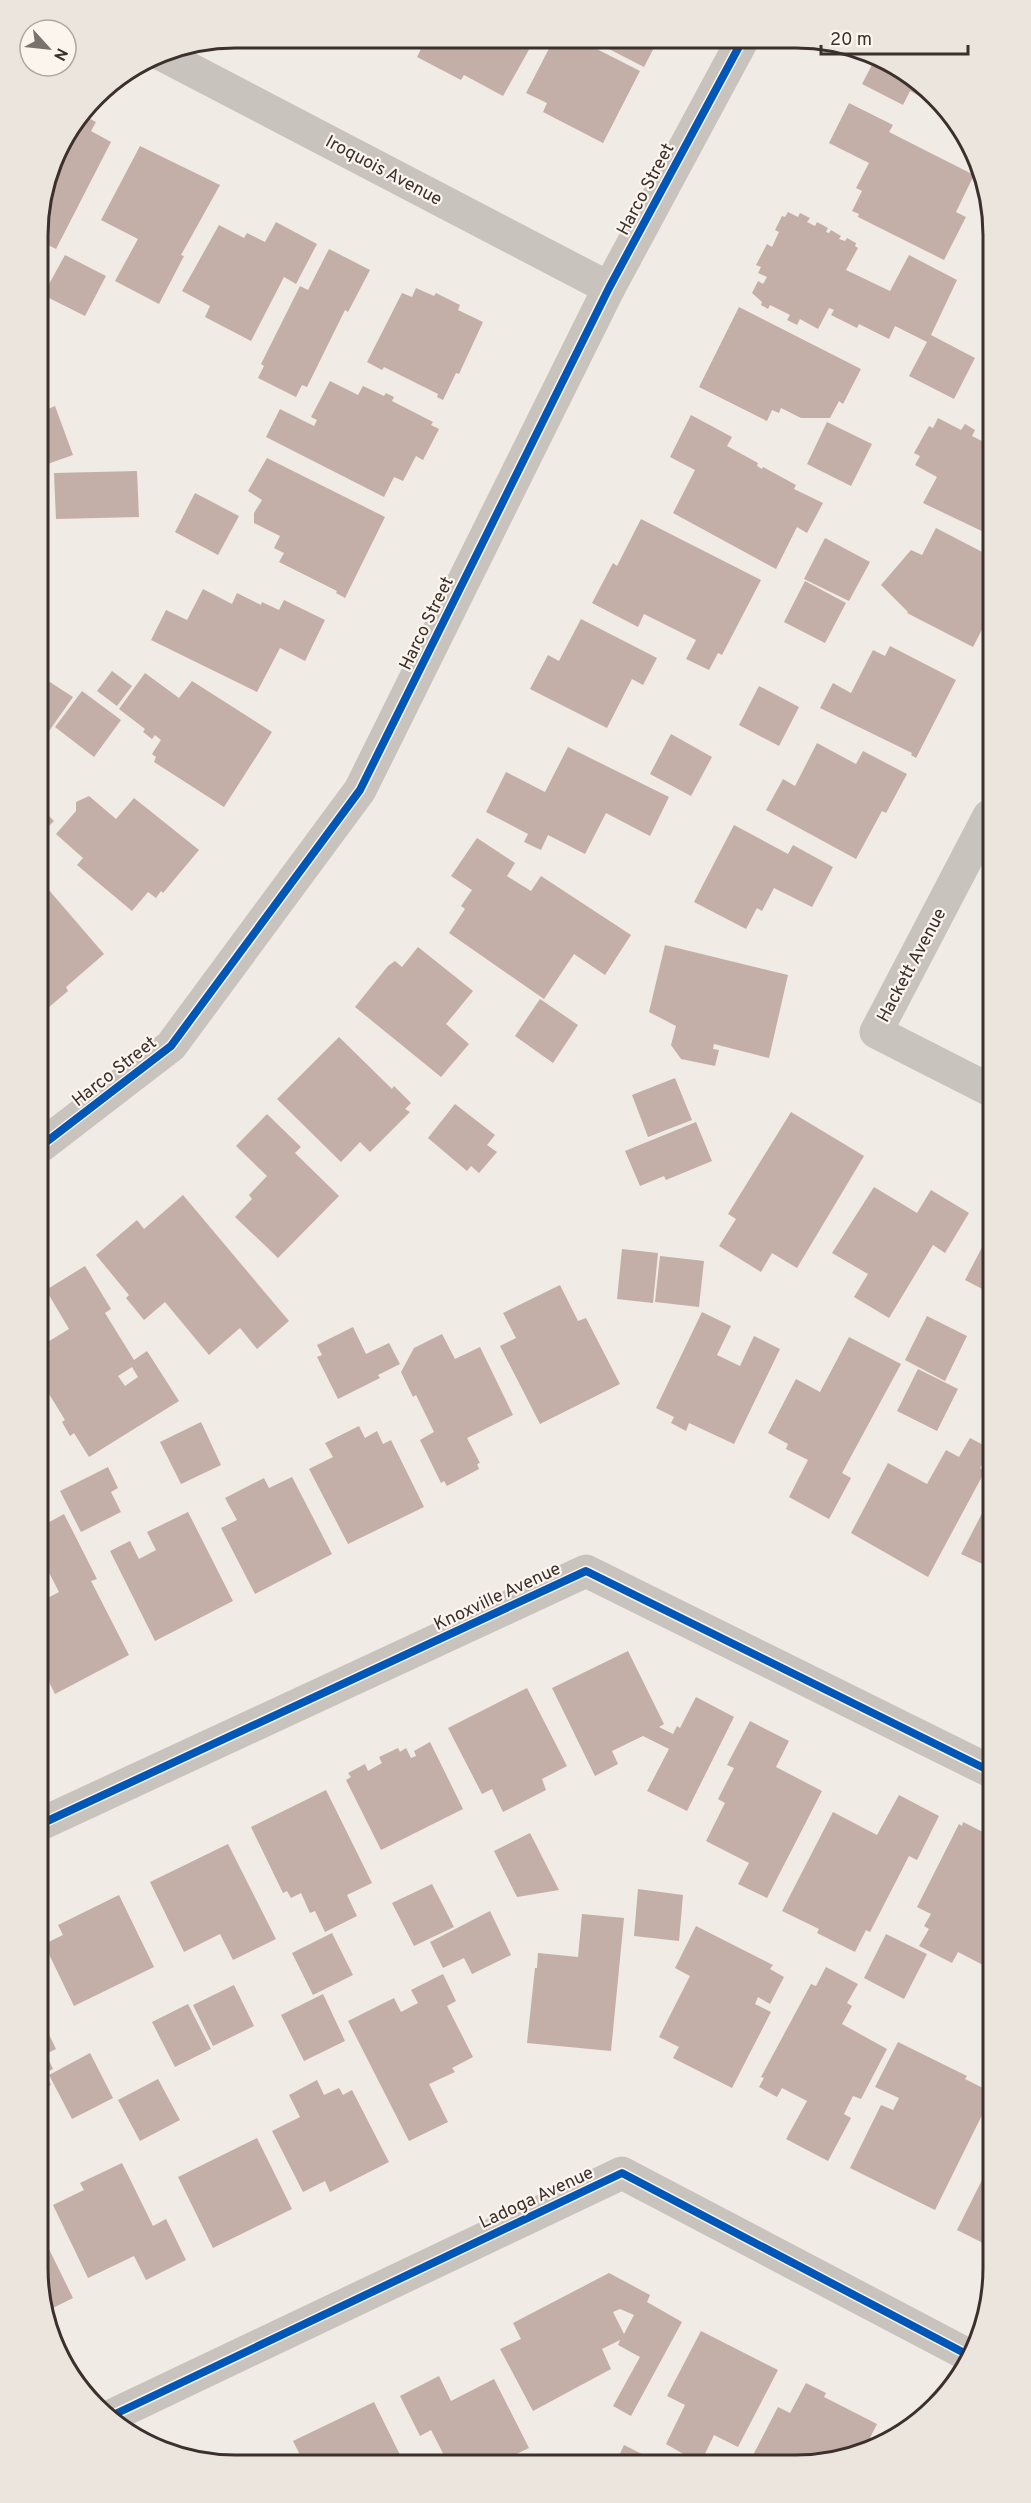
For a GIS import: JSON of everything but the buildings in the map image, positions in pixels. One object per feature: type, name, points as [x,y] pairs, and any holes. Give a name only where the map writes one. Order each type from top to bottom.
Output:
[{"type":"street","name":"Harco Street","points":[[48,1141],[171,1047],[360,790],[609,288],[738,48]]},
{"type":"street","name":"Iroquois Avenue","points":[[171,59],[609,288]]},
{"type":"street","name":"Hackett Avenue","points":[[983,827],[876,1032],[983,1086]]},
{"type":"street","name":"Knoxville Avenue","points":[[48,1821],[586,1571],[983,1768]]},
{"type":"street","name":"Ladoga Avenue","points":[[118,2413],[622,2173],[963,2352]]},
{"type":"cycle path","points":[[48,1141],[171,1046],[360,790],[609,288],[738,48]]},
{"type":"cycle path","points":[[48,1821],[586,1571],[983,1768]]},
{"type":"cycle path","points":[[118,2413],[622,2173],[963,2352]]}]
